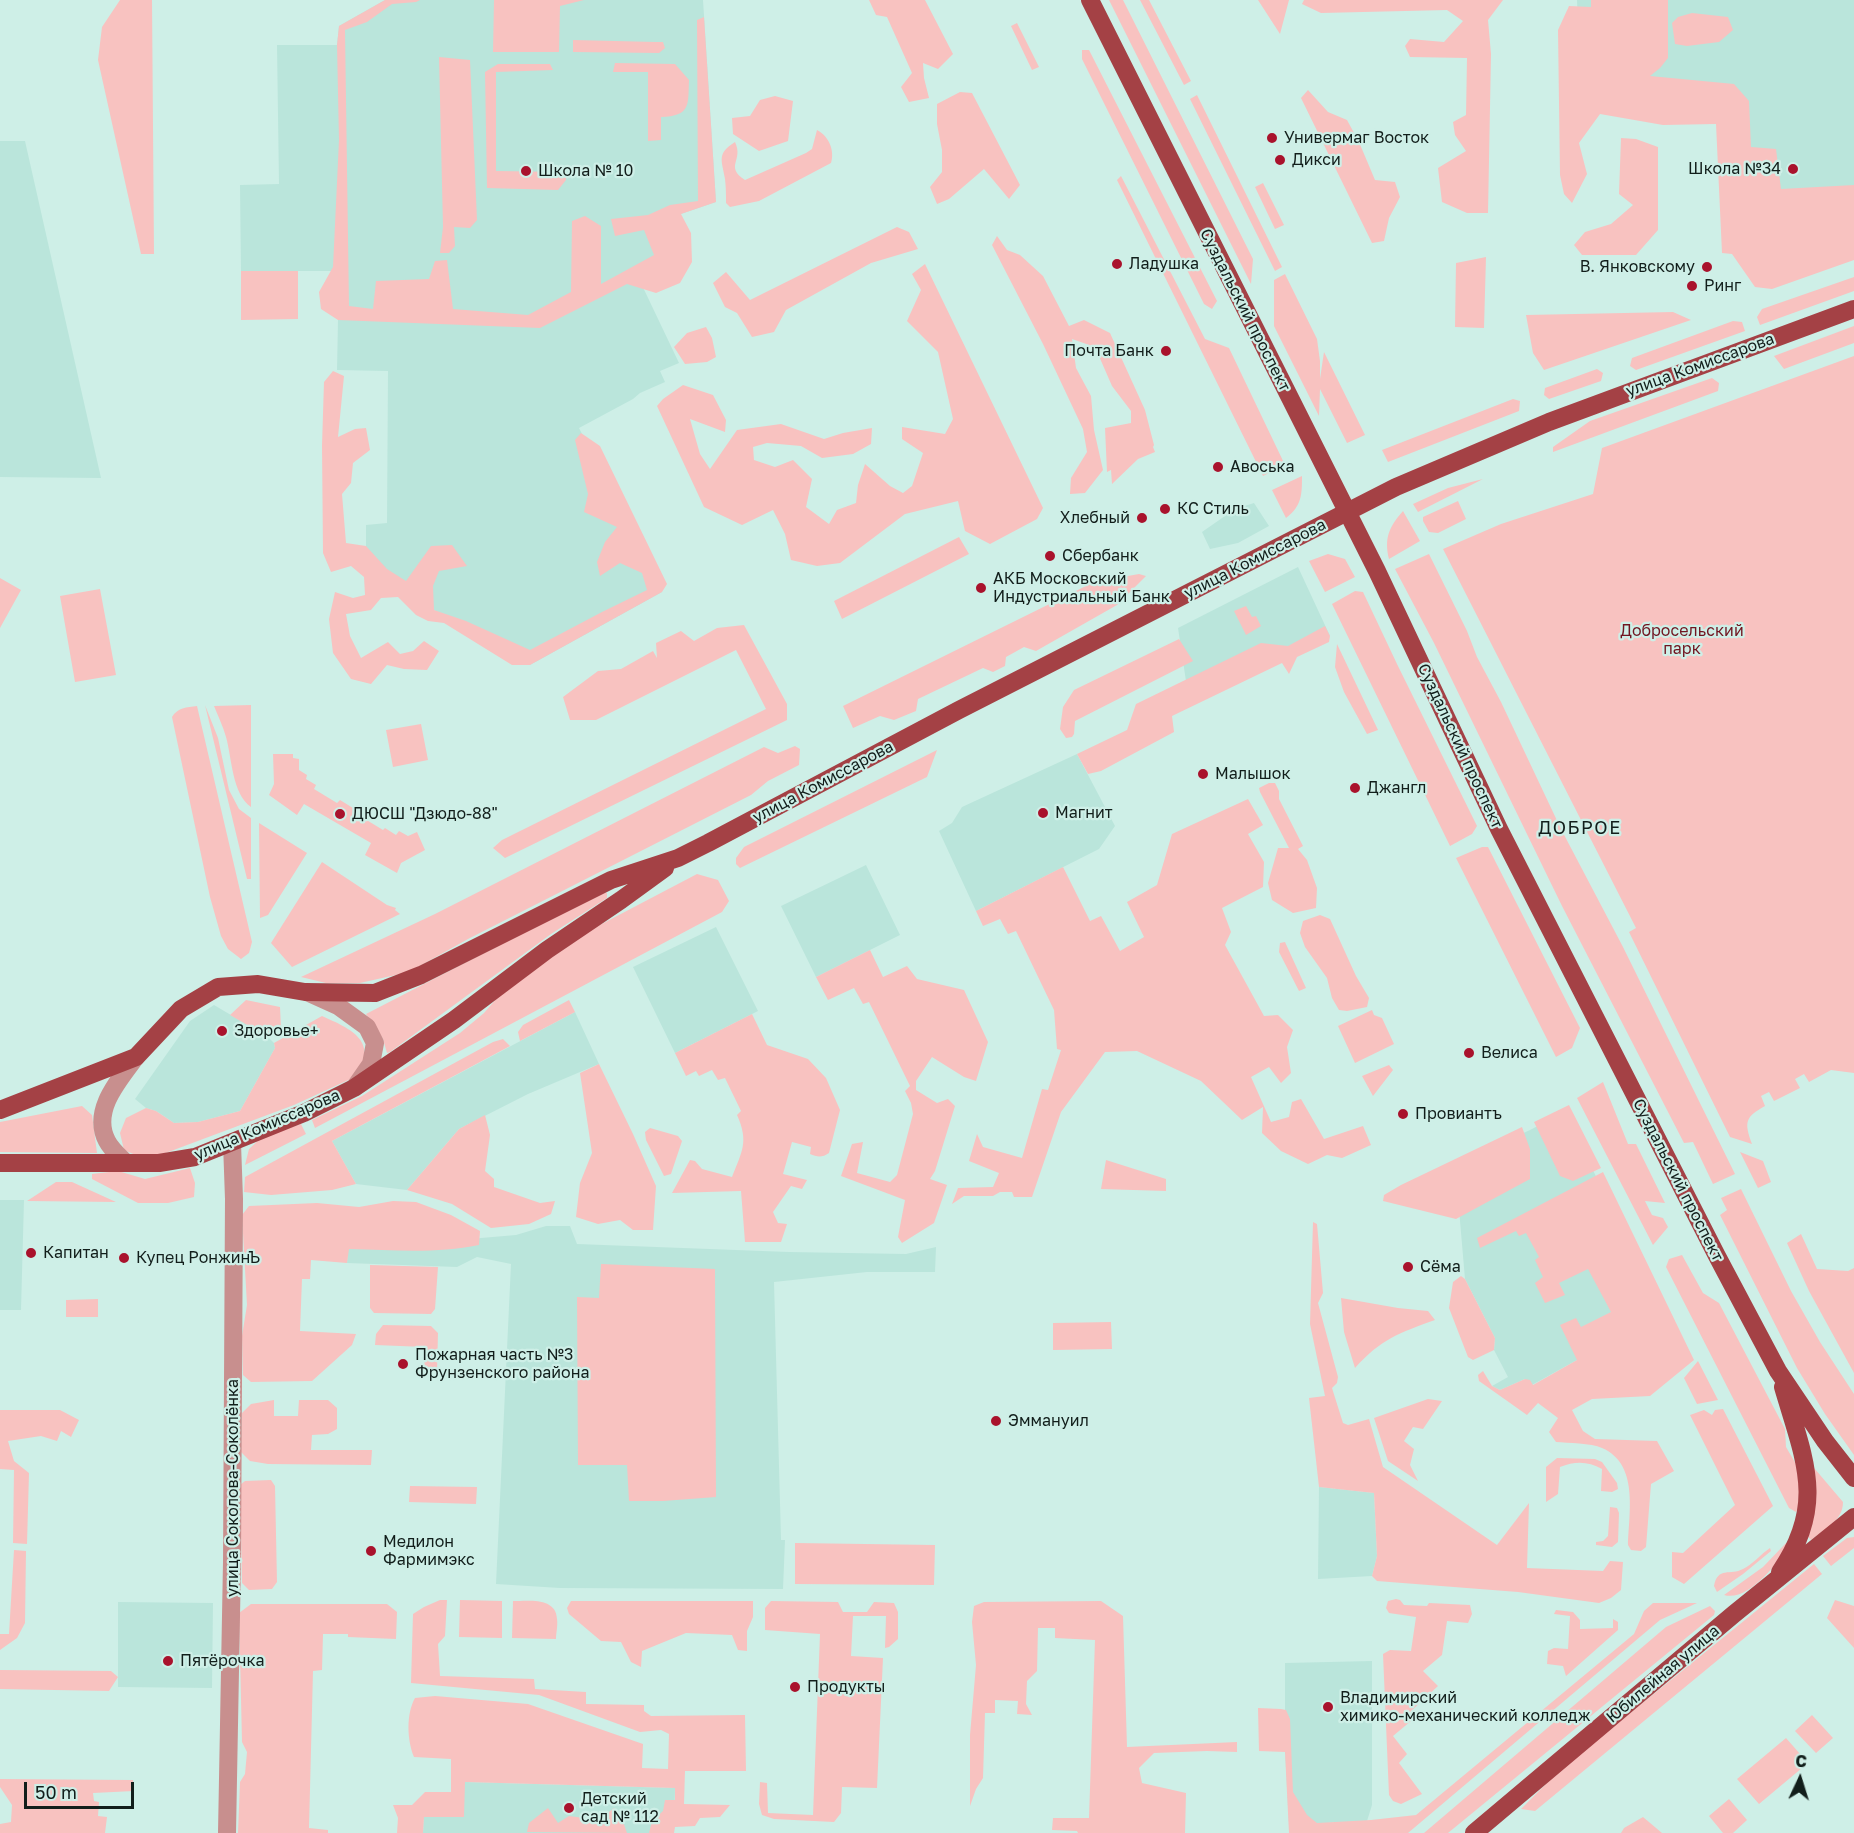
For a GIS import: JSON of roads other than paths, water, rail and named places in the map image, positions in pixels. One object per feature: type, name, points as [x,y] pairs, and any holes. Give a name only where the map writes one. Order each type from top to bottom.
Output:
[{"type":"main road","name":"Суздальский проспект","points":[[1090,0],[1347,511],[1499,829],[1717,1256],[1778,1371],[1854,1478]]},
{"type":"main road","name":"улица Комиссарова","points":[[0,1163],[159,1162],[195,1157],[304,1113],[354,1088],[454,1020],[547,950],[678,858],[959,710],[1396,487],[1549,422],[1854,309]]},
{"type":"main road","name":"улица Комиссарова","points":[[0,1110],[136,1057],[182,1009],[218,987],[258,984],[305,992],[375,993],[420,975],[611,880],[678,858]]},
{"type":"main road","points":[[1771,1585],[1788,1560],[1800,1536],[1808,1503],[1808,1484],[1803,1455],[1778,1371]]},
{"type":"main road","name":"Юбилейная улица","points":[[1474,1833],[1854,1516]]},
{"type":"street","name":"улица Комиссарова","points":[[305,992],[338,1006],[367,1027],[375,1043],[370,1064],[354,1088]]},
{"type":"street","points":[[125,1162],[107,1142],[103,1129],[104,1111],[112,1089],[136,1057]]},
{"type":"street","name":"улица Соколова-Соколёнка","points":[[227,1833],[232,1567],[234,1199],[232,1143]]},
{"type":"place","name":"Универмаг Восток","points":[[1272,138]]},
{"type":"place","name":"Дикси","points":[[1280,160]]},
{"type":"place","name":"Школа №34","points":[[1793,169]]},
{"type":"place","name":"Школа № 10","points":[[526,171]]},
{"type":"place","name":"Ладушка","points":[[1117,264]]},
{"type":"place","name":"В. Янковскому","points":[[1707,267]]},
{"type":"place","name":"Ринг","points":[[1692,286]]},
{"type":"place","name":"Почта Банк","points":[[1166,351]]},
{"type":"place","name":"Авоська","points":[[1218,467]]},
{"type":"place","name":"КС Стиль","points":[[1165,509]]},
{"type":"place","name":"Хлебный","points":[[1142,518]]},
{"type":"place","name":"Сбербанк","points":[[1050,556]]},
{"type":"place","name":"АКБ Московский Индустриальный Банк","points":[[981,588]]},
{"type":"place","name":"Малышок","points":[[1203,774]]},
{"type":"place","name":"Джангл","points":[[1355,788]]},
{"type":"place","name":"Магнит","points":[[1043,813]]},
{"type":"place","name":"ДЮСШ \"Дзюдо-88\"","points":[[340,814]]},
{"type":"place","name":"Здоровье+","points":[[222,1031]]},
{"type":"place","name":"Велиса","points":[[1469,1053]]},
{"type":"place","name":"Провиантъ","points":[[1403,1114]]},
{"type":"place","name":"Капитан","points":[[31,1253]]},
{"type":"place","name":"Купец РонжинЪ","points":[[124,1258]]},
{"type":"place","name":"Сёма","points":[[1408,1267]]},
{"type":"place","name":"Пожарная часть №3 Фрунзенского района","points":[[403,1364]]},
{"type":"place","name":"Эммануил","points":[[996,1421]]},
{"type":"place","name":"Медилон Фармимэкс","points":[[371,1551]]},
{"type":"place","name":"Пятёрочка","points":[[168,1661]]},
{"type":"place","name":"Продукты","points":[[795,1687]]},
{"type":"place","name":"Владимирский химико-механический колледж","points":[[1328,1707]]},
{"type":"place","name":"Детский сад № 112","points":[[569,1808]]},
{"type":"district","name":"ДОБРОЕ","points":[[1580,828]]},
{"type":"park label","name":"Добросельский парк","points":[[1682,640]]}]
